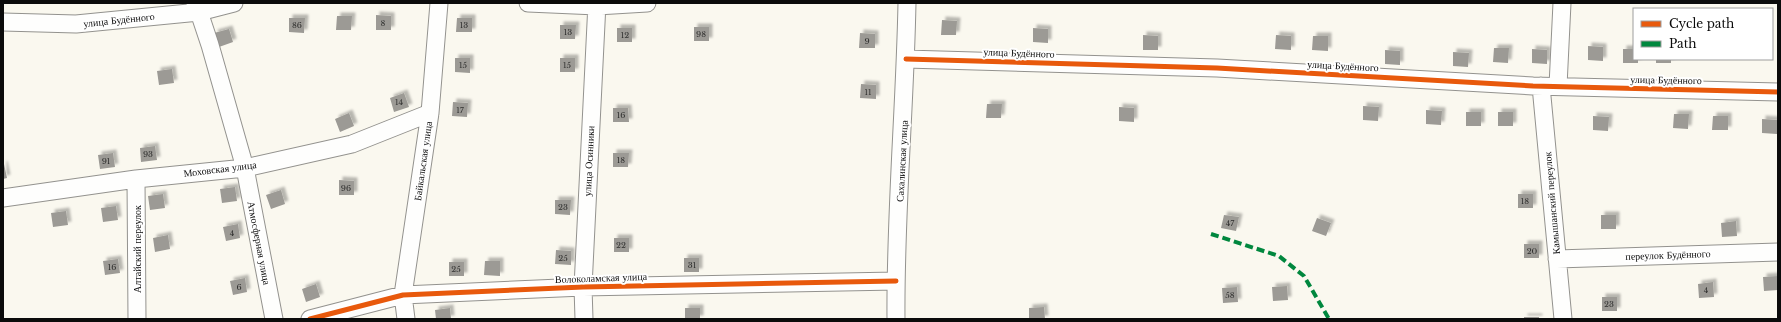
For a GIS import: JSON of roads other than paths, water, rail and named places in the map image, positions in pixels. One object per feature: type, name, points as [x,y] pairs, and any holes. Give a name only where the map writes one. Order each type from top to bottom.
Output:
[{"type":"street","name":"улица Будённого","points":[[3,22],[76,24],[234,3]]},
{"type":"street","name":"Байкальская улица","points":[[406,319],[403,295],[430,113],[439,3]]},
{"type":"street","points":[[528,3],[647,3]]},
{"type":"street","name":"Сахалинская улица","points":[[896,319],[896,281],[906,59],[907,3]]},
{"type":"street","name":"Камышанский переулок","points":[[1562,3],[1550,86],[1557,258],[1563,319]]},
{"type":"street","name":"улица Осинники","points":[[584,319],[583,287],[597,4]]},
{"type":"street","name":"Атмосферная улица","points":[[197,7],[245,168],[274,319]]},
{"type":"street","name":"улица Будённого","points":[[906,59],[1217,68],[1550,86],[1778,92]]},
{"type":"street","name":"Моховская улица","points":[[3,198],[136,179],[245,168],[352,144],[430,113]]},
{"type":"street","name":"Алтайский переулок","points":[[136,179],[137,319]]},
{"type":"street","name":"переулок Будённого","points":[[1557,258],[1778,252]]},
{"type":"street","name":"Волоколамская улица","points":[[310,319],[403,295],[583,287],[896,281]]}]
